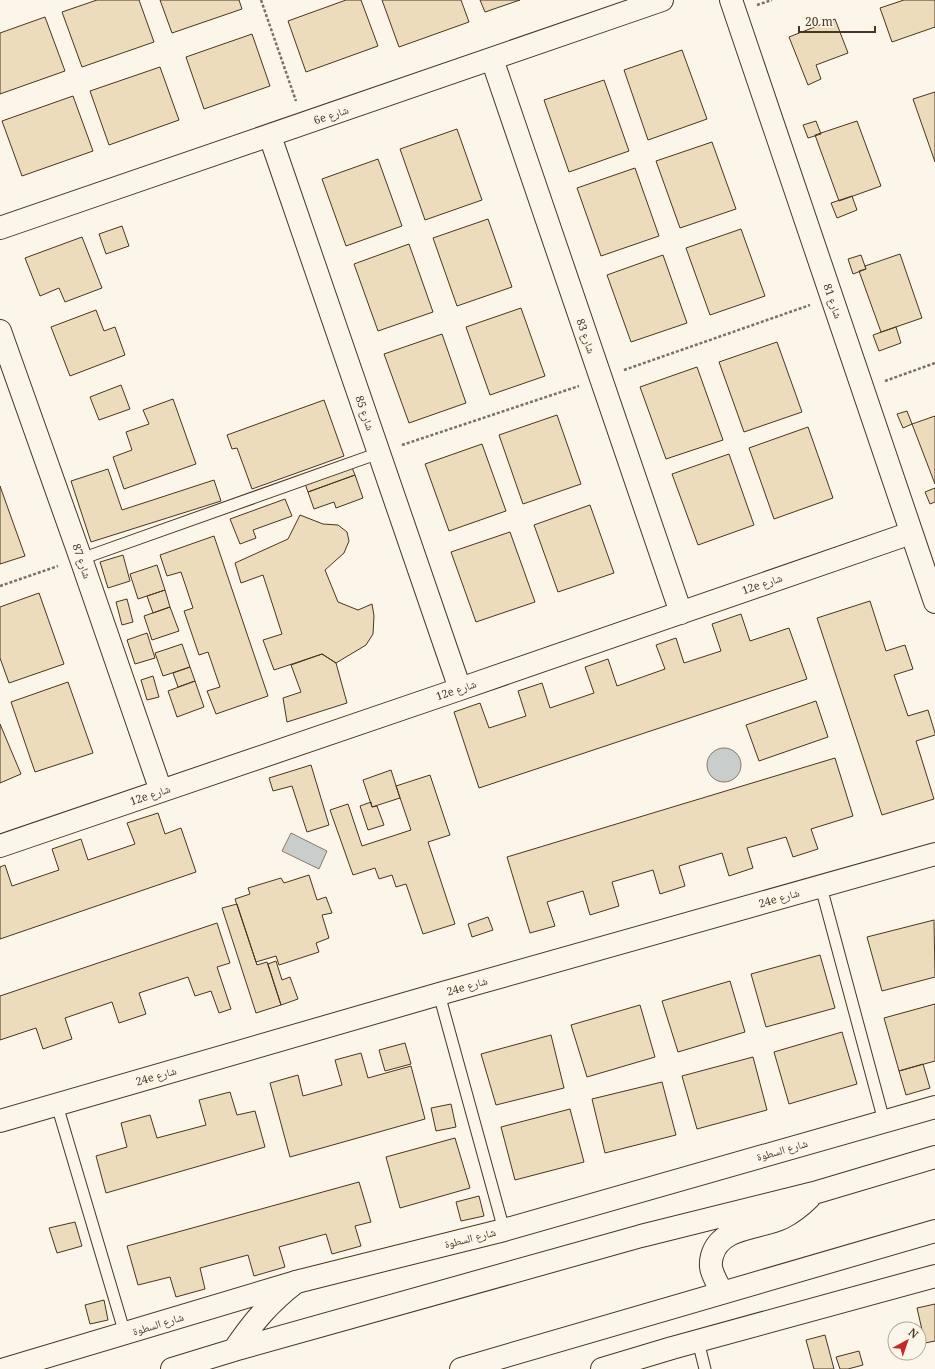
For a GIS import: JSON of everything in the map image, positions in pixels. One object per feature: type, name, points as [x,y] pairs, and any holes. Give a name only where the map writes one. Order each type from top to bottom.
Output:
[{"type":"street","name":"6e شارع","points":[[0,228],[662,0]]},
{"type":"street","name":"شارع 81","points":[[731,0],[935,602]]},
{"type":"street","name":"شارع 83","points":[[492,59],[681,613]]},
{"type":"street","name":"شارع 85","points":[[270,136],[460,689]]},
{"type":"street","name":"شارع 87","points":[[0,330],[161,791]]},
{"type":"street","name":"12e شارع","points":[[0,846],[911,533]]},
{"type":"street","name":"24e شارع","points":[[0,1121],[439,994],[935,854]]},
{"type":"street","name":"شارع السطوة","points":[[5,1369],[296,1282],[504,1230],[935,1107]]},
{"type":"street","points":[[172,1369],[234,1350],[641,1236],[814,1193],[935,1156]]},
{"type":"street","points":[[722,1293],[712,1270],[711,1260],[713,1251],[718,1242],[735,1232],[780,1219],[804,1203],[814,1193]]},
{"type":"street","points":[[461,1369],[935,1231]]},
{"type":"street","points":[[602,1369],[672,1348],[935,1276]]},
{"type":"street","points":[[234,1350],[246,1331],[261,1313],[278,1296],[296,1282]]},
{"type":"lane","points":[[81,559],[379,453]]},
{"type":"lane","points":[[821,887],[884,1121]]},
{"type":"lane","points":[[439,994],[504,1230]]},
{"type":"lane","points":[[57,1105],[125,1334]]},
{"type":"lane","points":[[698,1341],[705,1369]]},
{"type":"path","points":[[261,0],[304,124]]},
{"type":"path","points":[[862,389],[935,363]]},
{"type":"path","points":[[0,586],[81,559]]},
{"type":"shaded area","points":[[721,748],[727,748],[731,749],[738,755],[741,765],[740,772],[734,779],[727,782],[721,782],[717,781],[710,775],[707,768],[707,762],[708,758],[714,751]]},
{"type":"shaded area","points":[[291,833],[327,851],[319,869],[282,851]]},
{"type":"building","points":[[97,0],[139,0],[154,42],[82,67],[62,12]]},
{"type":"building","points":[[160,0],[239,0],[242,9],[172,33]]},
{"type":"building","points":[[346,0],[361,0],[378,46],[306,72],[288,21]]},
{"type":"building","points":[[382,0],[461,0],[469,22],[399,47]]},
{"type":"building","points":[[480,0],[520,0],[485,12]]},
{"type":"building","points":[[904,0],[935,0],[935,27],[892,42],[880,8]]},
{"type":"building","points":[[45,17],[65,71],[0,94],[0,33]]},
{"type":"building","points":[[835,19],[848,53],[816,65],[821,79],[808,85],[789,37]]},
{"type":"building","points":[[252,34],[270,86],[204,109],[186,57]]},
{"type":"building","points":[[682,50],[707,119],[648,140],[624,70]]},
{"type":"building","points":[[160,67],[179,120],[109,145],[90,91]]},
{"type":"building","points":[[604,80],[629,151],[569,172],[544,100]]},
{"type":"building","points":[[935,92],[935,162],[913,99]]},
{"type":"building","points":[[73,96],[93,151],[22,176],[2,121]]},
{"type":"building","points":[[816,121],[821,134],[808,138],[803,125]]},
{"type":"building","points":[[857,121],[881,186],[839,201],[815,135]]},
{"type":"building","points":[[457,129],[482,200],[425,220],[400,149]]},
{"type":"building","points":[[712,142],[736,209],[680,228],[656,161]]},
{"type":"building","points":[[378,159],[402,226],[346,246],[322,179]]},
{"type":"building","points":[[635,168],[659,236],[601,256],[577,188]]},
{"type":"building","points":[[852,196],[857,210],[837,218],[831,203]]},
{"type":"building","points":[[488,219],[512,287],[457,306],[433,238]]},
{"type":"building","points":[[122,226],[129,246],[106,254],[99,234]]},
{"type":"building","points":[[741,229],[765,296],[710,315],[686,248]]},
{"type":"building","points":[[82,237],[102,288],[65,302],[59,288],[40,296],[25,258]]},
{"type":"building","points":[[409,244],[433,312],[378,331],[354,264]]},
{"type":"building","points":[[900,254],[922,318],[881,332],[859,271],[866,269],[865,266]]},
{"type":"building","points":[[663,255],[687,323],[631,342],[607,275]]},
{"type":"building","points":[[861,255],[866,269],[853,274],[848,259]]},
{"type":"building","points":[[521,308],[545,376],[490,395],[466,327]]},
{"type":"building","points":[[96,310],[104,331],[115,327],[125,355],[70,376],[51,327]]},
{"type":"building","points":[[896,327],[901,343],[879,351],[873,335]]},
{"type":"building","points":[[442,334],[466,403],[409,423],[384,354]]},
{"type":"building","points":[[777,342],[802,412],[744,432],[719,362]]},
{"type":"building","points":[[697,367],[723,440],[666,459],[640,387]]},
{"type":"building","points":[[121,385],[130,409],[99,420],[90,397]]},
{"type":"building","points":[[173,399],[196,464],[124,489],[113,457],[132,450],[126,432],[149,424],[143,410]]},
{"type":"building","points":[[324,400],[344,456],[252,489],[237,448],[232,449],[227,435]]},
{"type":"building","points":[[907,411],[912,424],[903,428],[897,414]]},
{"type":"building","points":[[557,415],[581,484],[523,504],[499,435]]},
{"type":"building","points":[[935,416],[935,484],[912,424]]},
{"type":"building","points":[[808,427],[833,498],[774,519],[749,448]]},
{"type":"building","points":[[482,444],[506,511],[449,531],[425,464]]},
{"type":"building","points":[[729,454],[754,525],[698,545],[672,474]]},
{"type":"building","points":[[351,465],[355,475],[308,492],[304,481]]},
{"type":"building","points":[[108,469],[122,510],[214,480],[221,501],[91,542],[71,481]]},
{"type":"building","points":[[355,475],[363,498],[336,508],[334,502],[314,509],[308,492]]},
{"type":"building","points":[[0,486],[25,556],[0,564]]},
{"type":"building","points":[[935,488],[935,502],[930,504],[925,492]]},
{"type":"building","points":[[285,499],[292,516],[253,530],[256,538],[240,544],[230,519]]},
{"type":"building","points":[[590,505],[614,573],[558,592],[534,525]]},
{"type":"building","points":[[300,515],[323,524],[338,525],[347,532],[349,541],[344,553],[325,570],[338,602],[358,610],[372,604],[374,616],[373,634],[366,645],[336,663],[322,654],[274,670],[263,640],[282,634],[263,575],[241,583],[235,563],[288,539]]},
{"type":"building","points":[[510,532],[535,602],[476,622],[451,552]]},
{"type":"building","points":[[214,536],[268,696],[216,714],[207,691],[220,687],[208,652],[199,655],[184,611],[193,608],[181,572],[167,576],[160,555]]},
{"type":"building","points":[[123,555],[130,581],[108,588],[100,562]]},
{"type":"building","points":[[157,565],[165,590],[138,599],[130,574]]},
{"type":"building","points":[[165,590],[170,607],[153,613],[147,596]]},
{"type":"building","points":[[39,593],[64,664],[9,683],[0,658],[0,607]]},
{"type":"building","points":[[127,599],[133,622],[122,625],[116,602]]},
{"type":"building","points":[[870,601],[886,651],[905,645],[913,669],[894,675],[908,716],[928,710],[935,733],[935,735],[916,741],[934,799],[882,815],[817,618]]},
{"type":"building","points":[[170,607],[179,631],[152,640],[144,616]]},
{"type":"building","points":[[741,614],[750,641],[789,628],[807,679],[479,788],[454,712],[480,703],[489,728],[526,716],[518,691],[542,683],[550,708],[594,693],[585,667],[608,659],[617,686],[665,669],[656,645],[676,638],[684,663],[721,651],[712,624]]},
{"type":"building","points":[[147,633],[155,658],[135,664],[127,640]]},
{"type":"building","points":[[182,644],[190,667],[163,676],[155,653]]},
{"type":"building","points":[[322,654],[336,663],[347,703],[287,722],[283,698],[301,692],[291,665]]},
{"type":"building","points":[[190,667],[195,681],[178,687],[173,673]]},
{"type":"building","points":[[153,676],[159,697],[147,700],[141,680]]},
{"type":"building","points":[[195,681],[204,707],[177,717],[168,691]]},
{"type":"building","points":[[68,682],[93,753],[35,772],[11,702]]},
{"type":"building","points":[[816,701],[828,737],[759,761],[746,725]]},
{"type":"building","points":[[0,724],[21,774],[0,783]]},
{"type":"building","points":[[835,758],[853,816],[811,829],[818,849],[793,857],[786,837],[747,848],[753,868],[729,876],[722,853],[679,866],[685,886],[660,894],[653,870],[612,882],[619,906],[590,915],[583,891],[547,902],[555,926],[530,933],[507,857]]},
{"type":"building","points":[[311,765],[329,825],[307,832],[292,786],[273,791],[269,778]]},
{"type":"building","points":[[391,770],[400,798],[372,807],[363,780]]},
{"type":"building","points":[[430,775],[450,835],[428,842],[455,924],[423,934],[406,884],[396,887],[392,875],[379,879],[375,868],[353,875],[330,810],[348,804],[362,846],[411,830],[396,786]]},
{"type":"building","points":[[371,802],[372,807],[377,806],[384,825],[368,830],[360,806]]},
{"type":"building","points":[[158,813],[165,834],[181,828],[196,872],[0,939],[0,867],[5,865],[12,886],[59,870],[52,849],[81,839],[88,860],[135,844],[127,823]]},
{"type":"building","points":[[309,875],[317,900],[326,897],[332,913],[322,915],[329,938],[316,943],[319,952],[279,965],[276,956],[256,962],[235,899],[250,894],[248,888],[281,878],[284,883]]},
{"type":"building","points":[[237,904],[257,965],[267,962],[281,1005],[256,1013],[222,908]]},
{"type":"building","points":[[488,917],[493,930],[472,937],[468,924]]},
{"type":"building","points":[[934,920],[935,977],[882,991],[867,937]]},
{"type":"building","points":[[217,923],[230,963],[217,967],[231,1009],[219,1013],[211,991],[195,996],[188,977],[139,993],[146,1014],[119,1023],[112,1002],[65,1018],[72,1039],[43,1049],[36,1028],[0,1040],[0,996]]},
{"type":"building","points":[[820,955],[835,1008],[766,1027],[751,974]]},
{"type":"building","points":[[276,961],[282,980],[290,977],[298,999],[281,1005],[268,964]]},
{"type":"building","points":[[730,981],[745,1032],[678,1052],[662,1001]]},
{"type":"building","points":[[935,1004],[935,1061],[899,1071],[884,1018]]},
{"type":"building","points":[[640,1005],[655,1057],[587,1077],[571,1025]]},
{"type":"building","points":[[842,1032],[857,1084],[789,1104],[774,1052]]},
{"type":"building","points":[[551,1035],[564,1088],[496,1105],[481,1054]]},
{"type":"building","points":[[405,1043],[411,1064],[385,1071],[379,1050]]},
{"type":"building","points":[[361,1053],[368,1078],[411,1066],[425,1119],[290,1157],[270,1083],[298,1075],[303,1096],[342,1085],[335,1060]]},
{"type":"building","points":[[753,1057],[767,1110],[697,1129],[682,1076]]},
{"type":"building","points":[[923,1064],[930,1088],[906,1095],[899,1071]]},
{"type":"building","points":[[662,1082],[676,1135],[605,1153],[592,1099]]},
{"type":"building","points":[[230,1092],[237,1115],[255,1111],[265,1147],[106,1193],[96,1156],[127,1147],[121,1123],[150,1115],[157,1138],[206,1125],[199,1100]]},
{"type":"building","points":[[451,1104],[456,1127],[436,1131],[431,1108]]},
{"type":"building","points":[[570,1109],[584,1162],[515,1180],[501,1127]]},
{"type":"building","points":[[455,1138],[470,1188],[400,1208],[386,1157]]},
{"type":"building","points":[[359,1182],[371,1222],[355,1226],[361,1246],[332,1254],[326,1234],[279,1247],[285,1267],[254,1276],[248,1255],[200,1268],[205,1289],[176,1297],[170,1277],[138,1285],[127,1246]]},
{"type":"building","points":[[479,1196],[484,1216],[461,1221],[456,1202]]},
{"type":"building","points":[[75,1222],[82,1246],[57,1253],[49,1228]]},
{"type":"building","points":[[104,1300],[108,1320],[90,1324],[85,1305]]},
{"type":"building","points":[[935,1304],[935,1341],[927,1343],[927,1321],[920,1321],[917,1308]]},
{"type":"building","points":[[825,1335],[834,1369],[814,1369],[806,1340]]},
{"type":"building","points":[[859,1351],[863,1365],[848,1369],[840,1369],[836,1357]]}]
